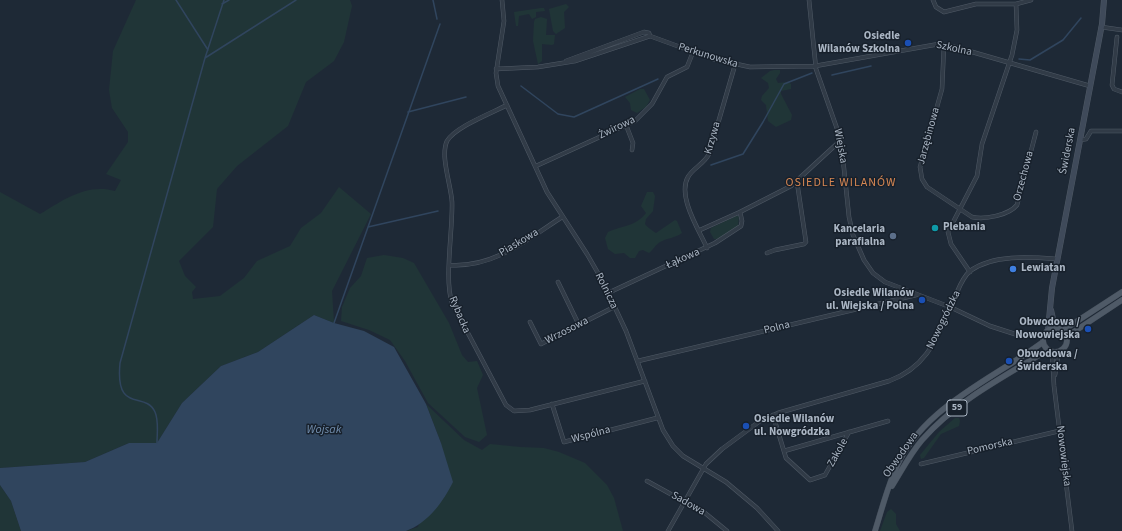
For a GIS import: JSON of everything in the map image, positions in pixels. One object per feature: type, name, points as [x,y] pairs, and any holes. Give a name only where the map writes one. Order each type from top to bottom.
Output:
[{"type":"main road","points":[[1062,331],[1122,292]]},
{"type":"main road","points":[[1066,338],[1122,300]]},
{"type":"main road","points":[[1055,328],[1062,331],[1066,338],[1065,346],[1059,351],[1050,350],[1043,342],[1044,335],[1048,330],[1055,328]]},
{"type":"main road","name":"Obwodowa","points":[[875,531],[894,473],[912,441],[930,421],[967,393],[1043,342]]},
{"type":"main road","name":"Obwodowa","points":[[888,491],[914,450],[947,416],[966,401],[1050,350]]},
{"type":"street","name":"Rolnicza","points":[[502,0],[504,14],[496,69],[497,82],[548,192],[587,254],[608,293],[638,362],[657,418],[676,449],[685,458],[719,477],[741,494],[764,514],[778,531]]},
{"type":"street","name":"Wiejska","points":[[809,0],[815,66],[841,140],[849,214],[853,235],[859,251],[869,267],[882,280],[916,295],[950,307],[985,324],[1021,336]]},
{"type":"street","points":[[933,0],[938,10],[944,12],[976,4],[1016,4],[1031,0]]},
{"type":"street","name":"Świderska","points":[[1048,330],[1057,259],[1101,28],[1104,0]]},
{"type":"street","points":[[1016,4],[1017,30],[1010,64],[982,144],[975,180],[949,227],[948,235],[951,244],[970,272],[989,263],[1006,259],[1021,257],[1057,259]]},
{"type":"street","points":[[1101,28],[1122,30]]},
{"type":"street","name":"Perkunowska","points":[[566,61],[646,32],[650,36],[693,52],[735,65],[750,68],[815,66]]},
{"type":"street","name":"Perkunowska","points":[[496,69],[538,67],[592,56],[650,36]]},
{"type":"street","points":[[1117,37],[1112,84],[1114,89],[1122,92]]},
{"type":"street","name":"Szkolna","points":[[815,66],[926,45],[944,45],[1090,86]]},
{"type":"street","name":"Jarzębinowa","points":[[944,45],[942,89],[921,161],[920,173],[927,187],[960,209]]},
{"type":"street","name":"Żwirowa","points":[[536,166],[626,125],[638,118],[655,100],[667,77],[687,67],[693,52]]},
{"type":"street","name":"Krzywa","points":[[707,248],[688,204],[686,183],[689,175],[704,163],[709,154],[735,65]]},
{"type":"street","name":"Rybacka","points":[[507,106],[458,130],[448,140],[445,147],[452,201],[450,265],[450,297],[452,303],[508,408],[520,412],[645,381]]},
{"type":"street","points":[[626,125],[633,143],[632,150]]},
{"type":"street","points":[[1080,140],[1086,139],[1091,131],[1094,130],[1122,131]]},
{"type":"street","name":"Orzechowa","points":[[960,209],[969,216],[976,218],[1005,213],[1013,210],[1017,205],[1036,132]]},
{"type":"street","name":"Łąkowa","points":[[700,230],[778,194],[797,182],[841,140]]},
{"type":"street","points":[[767,253],[804,244],[806,242],[797,182]]},
{"type":"street","name":"Łąkowa","points":[[608,293],[707,248],[741,226],[742,221],[740,212]]},
{"type":"street","name":"Piaskowa","points":[[450,265],[474,264],[508,252],[562,216]]},
{"type":"street","name":"Nowogródzka","points":[[668,531],[702,468],[733,441],[760,421],[773,415],[889,381],[915,367],[930,350],[963,279],[970,272]]},
{"type":"street","points":[[558,282],[579,325]]},
{"type":"street","name":"Polna","points":[[638,362],[916,295]]},
{"type":"street","name":"Świderska","points":[[1050,305],[1055,328]]},
{"type":"street","name":"Wrzosowa","points":[[530,322],[541,344],[614,307]]},
{"type":"street","name":"Nowowiejska","points":[[1050,350],[1072,531]]},
{"type":"street","name":"Nowowiejska","points":[[1054,382],[1059,351]]},
{"type":"street","name":"Wspólna","points":[[552,404],[564,442],[657,418]]},
{"type":"street","name":"Zakole","points":[[773,415],[789,463],[808,479],[814,480],[825,475],[849,432]]},
{"type":"street","points":[[784,451],[888,421]]},
{"type":"street","name":"Pomorska","points":[[920,464],[1059,431]]},
{"type":"street","name":"Sadowa","points":[[647,480],[705,513],[728,531]]},
{"type":"green space","points":[[136,0],[350,0],[352,6],[344,42],[334,61],[306,82],[288,126],[237,166],[217,189],[213,227],[179,261],[185,276],[196,287],[192,292],[193,299],[220,296],[244,278],[257,261],[290,246],[301,228],[321,213],[339,187],[371,214],[332,291],[334,323],[314,315],[258,352],[221,366],[182,403],[157,443],[129,443],[85,462],[0,468],[0,192],[40,214],[66,198],[85,191],[105,189],[115,191],[121,180],[106,174],[128,142],[128,132],[112,108],[109,90],[113,51]]},
{"type":"green space","points":[[566,4],[569,7],[564,12],[565,28],[556,34],[553,31],[549,9]]},
{"type":"green space","points":[[544,8],[545,11],[536,12],[536,17],[532,19],[529,14],[519,16],[518,26],[516,26],[514,12]]},
{"type":"green space","points":[[541,17],[547,19],[546,35],[555,35],[554,44],[542,44],[542,61],[538,64],[533,41],[534,22],[535,19]]},
{"type":"green space","points":[[780,70],[780,73],[776,79],[778,83],[788,82],[791,84],[791,89],[781,91],[781,94],[792,115],[791,120],[776,127],[768,121],[766,105],[761,100],[762,96],[769,88],[768,83],[761,78],[770,71]]},
{"type":"green space","points":[[640,89],[644,89],[650,100],[646,107],[637,113],[631,110],[630,103],[625,97]]},
{"type":"green space","points":[[647,192],[653,192],[655,196],[653,211],[646,219],[645,224],[656,233],[675,220],[677,221],[682,233],[660,242],[649,253],[643,250],[639,251],[635,258],[630,258],[624,253],[615,254],[608,249],[605,238],[608,232],[638,221],[646,213],[641,206]]},
{"type":"green space","points":[[739,216],[738,226],[719,239],[714,239],[710,232],[711,228]]},
{"type":"green space","points":[[384,255],[403,258],[414,263],[449,323],[462,355],[468,362],[477,361],[483,375],[477,388],[487,435],[479,442],[465,437],[428,403],[405,361],[390,340],[369,330],[341,321],[342,307],[350,288],[361,276],[367,258]]},
{"type":"green space","points":[[426,404],[464,440],[482,450],[490,444],[544,448],[559,452],[585,463],[607,485],[614,498],[623,531],[406,531],[418,527],[441,443]]},
{"type":"green space","points":[[955,418],[959,418],[959,426],[941,434],[924,458],[921,459],[920,455],[939,432]]},
{"type":"green space","points":[[0,485],[11,501],[21,531],[0,531]]},
{"type":"green space","points":[[891,509],[896,514],[896,524],[900,531],[880,531],[887,512]]},
{"type":"water","name":"Wojsak","points":[[314,315],[334,323],[364,331],[394,347],[426,404],[441,443],[453,482],[440,504],[421,523],[406,531],[21,531],[11,501],[0,485],[0,468],[85,462],[129,443],[157,443],[182,403],[221,366],[258,352]]},
{"type":"waterway","points":[[176,0],[208,50]]},
{"type":"waterway","points":[[157,443],[157,423],[155,412],[145,402],[126,396],[122,390],[120,363],[205,58],[224,0]]},
{"type":"waterway","points":[[222,4],[229,0]]},
{"type":"waterway","points":[[205,58],[296,0]]},
{"type":"waterway","points":[[433,0],[437,19]]},
{"type":"waterway","points":[[1019,59],[1030,60],[1063,40],[1081,18]]},
{"type":"waterway","points":[[334,323],[440,24]]},
{"type":"waterway","points":[[832,75],[871,66]]},
{"type":"waterway","points":[[711,165],[743,154],[784,84],[812,73]]},
{"type":"waterway","points":[[521,86],[558,114],[574,117],[658,79]]},
{"type":"waterway","points":[[408,112],[466,97]]},
{"type":"waterway","points":[[368,227],[438,211]]},
{"type":"place","name":"Osiedle Wilanów Szkolna","points":[[908,43]]},
{"type":"place","name":"Plebania","points":[[935,228]]},
{"type":"place","name":"Kancelaria parafialna","points":[[893,236]]},
{"type":"place","name":"Lewiatan","points":[[1013,269]]},
{"type":"place","name":"Osiedle Wilanów ul. Wiejska / Polna","points":[[922,300]]},
{"type":"place","name":"Obwodowa / Nowowiejska","points":[[1088,329]]},
{"type":"place","name":"Obwodowa / Świderska","points":[[1009,361]]},
{"type":"place","name":"Osiedle Wilanów ul. Nowgródzka","points":[[746,426]]},
{"type":"district","name":"OSIEDLE WILANÓW","points":[[841,183]]}]
